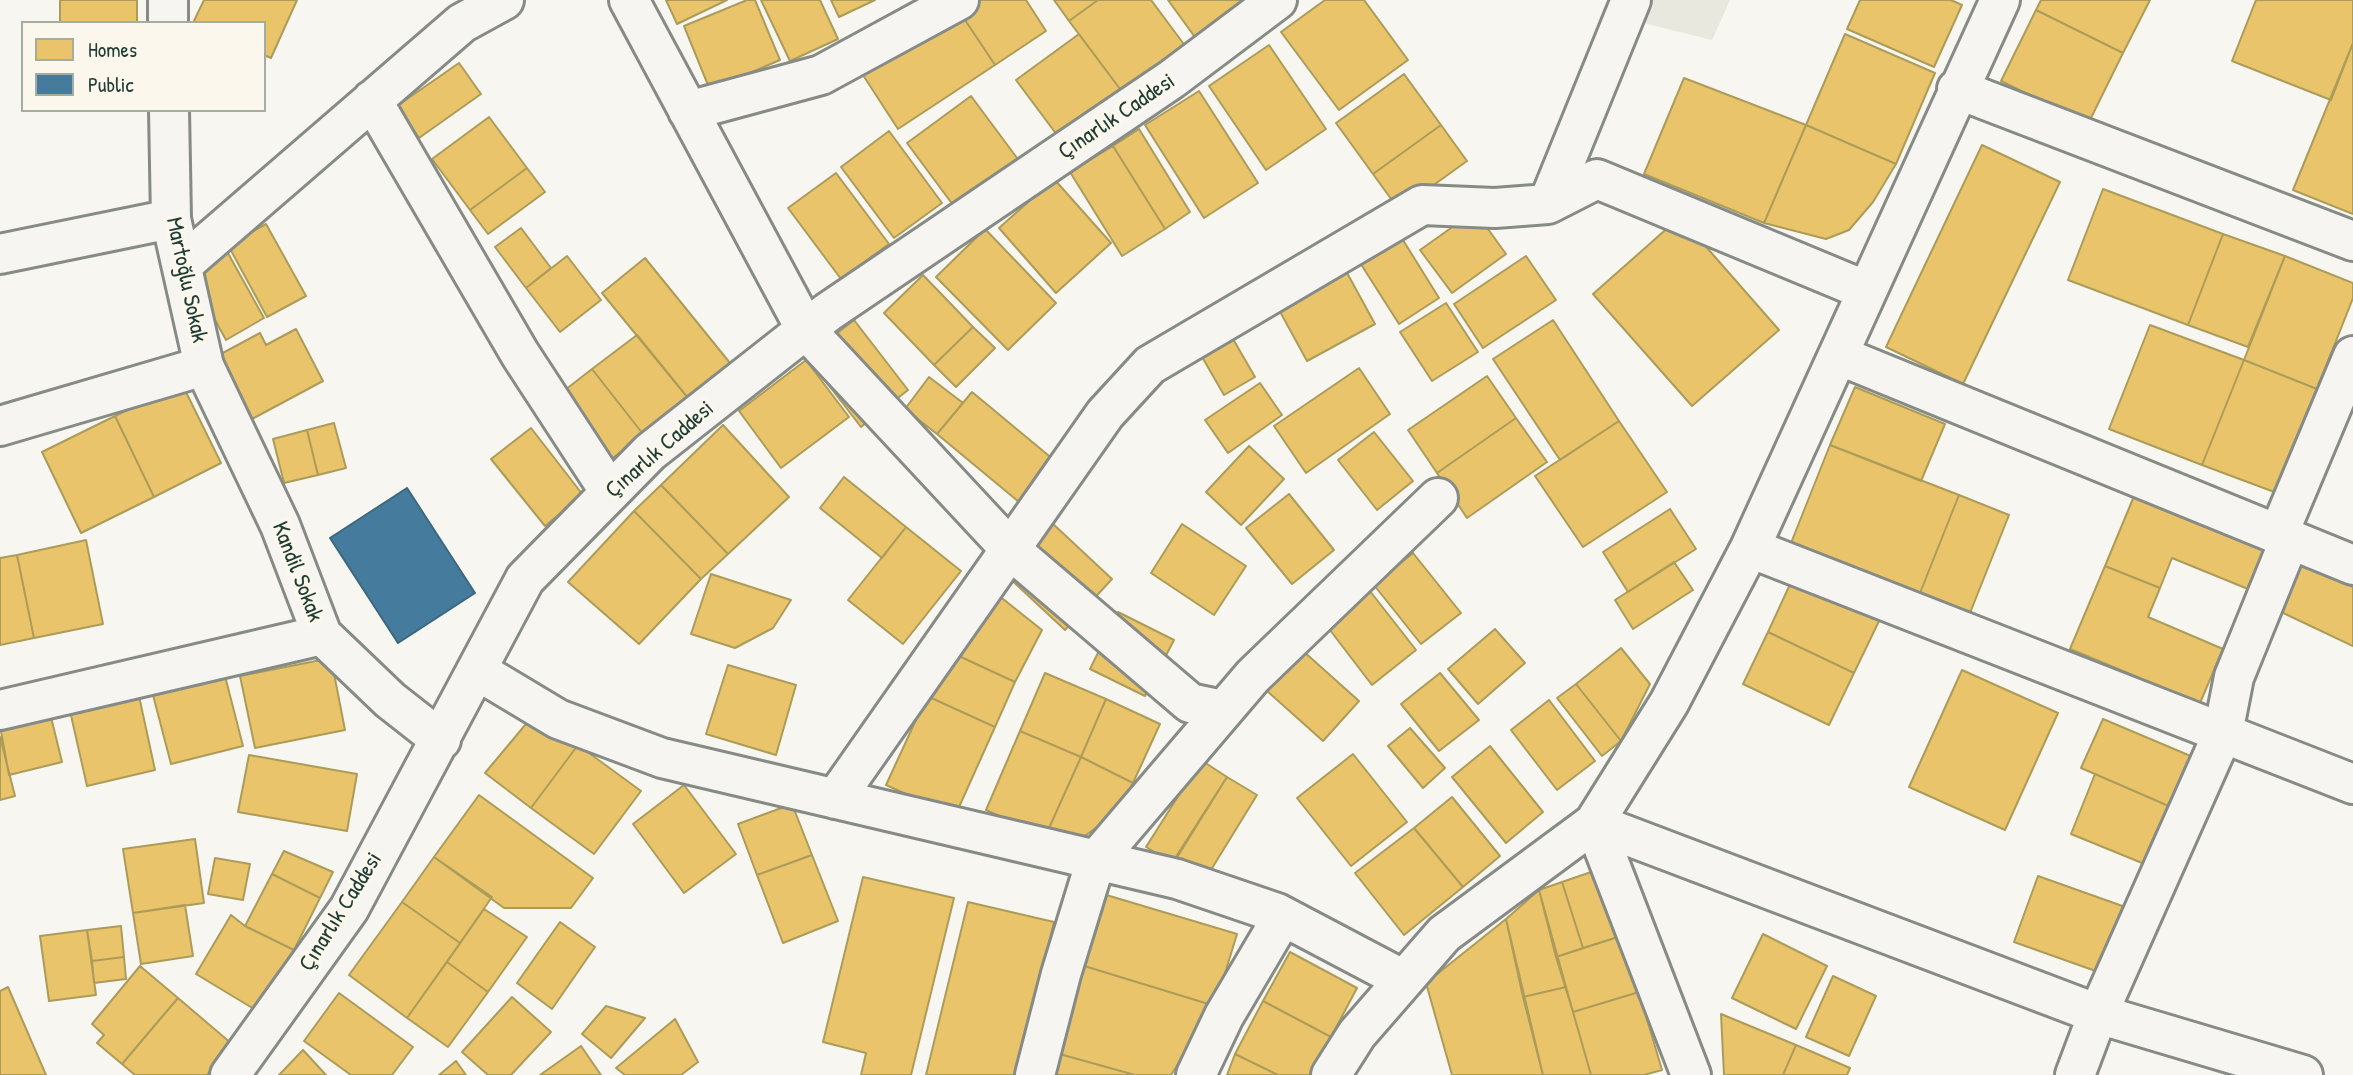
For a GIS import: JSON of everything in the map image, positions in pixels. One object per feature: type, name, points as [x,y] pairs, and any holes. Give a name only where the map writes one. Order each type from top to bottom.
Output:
[{"type":"street","points":[[168,0],[168,21]]},
{"type":"street","points":[[182,265],[462,23],[504,0]]},
{"type":"street","points":[[629,0],[806,330],[1012,551],[1190,703],[1223,710]]},
{"type":"street","points":[[688,111],[821,75],[959,0]]},
{"type":"street","name":"Çınarlık Caddesi","points":[[229,1075],[349,909],[525,579],[650,452],[806,330],[1172,79],[1277,0]]},
{"type":"street","points":[[1548,204],[1631,0]]},
{"type":"street","points":[[1333,1074],[1357,1034],[1444,934],[1594,823],[1669,704],[1750,548],[1957,89],[2000,0]]},
{"type":"street","points":[[1957,89],[2353,241]]},
{"type":"street","points":[[372,100],[520,354],[610,492]]},
{"type":"street","name":"Martoğlu Sokak","points":[[169,112],[171,219],[204,366]]},
{"type":"street","points":[[835,799],[1012,551],[1105,414],[1150,365],[1422,205],[1495,208],[1548,204],[1597,179],[1867,291]]},
{"type":"street","points":[[0,254],[171,219]]},
{"type":"street","points":[[1838,355],[2353,565]]},
{"type":"street","points":[[2075,1075],[2098,1014],[2223,733],[2234,677],[2353,356]]},
{"type":"street","points":[[0,426],[204,366]]},
{"type":"street","name":"Kandil Sokak","points":[[204,366],[280,525],[322,635],[390,700],[441,740]]},
{"type":"street","points":[[1035,1075],[1061,974],[1096,860],[1253,676],[1438,498]]},
{"type":"street","points":[[1750,548],[2353,784]]},
{"type":"street","points":[[0,710],[322,635]]},
{"type":"street","points":[[478,671],[558,719],[662,758],[1177,879],[1283,916],[1404,980]]},
{"type":"street","points":[[1594,823],[2098,1014],[2303,1075]]},
{"type":"street","points":[[1594,823],[1691,1075]]},
{"type":"street","points":[[1196,1075],[1224,1016],[1283,916]]},
{"type":"shaded area","points":[[1640,0],[1730,0],[1712,40],[1631,20]]},
{"type":"building: Homes","points":[[60,0],[137,0],[137,21],[60,21]]},
{"type":"building: Homes","points":[[204,0],[297,0],[271,58],[266,56],[266,21],[194,21]]},
{"type":"building: Homes","points":[[666,0],[727,0],[677,24]]},
{"type":"building: Homes","points":[[747,0],[755,0],[780,60],[710,90],[684,26]]},
{"type":"building: Homes","points":[[761,0],[820,0],[838,39],[790,61]]},
{"type":"building: Homes","points":[[831,0],[875,0],[839,17]]},
{"type":"building: Homes","points":[[969,0],[1026,0],[1046,31],[995,65],[957,8]]},
{"type":"building: Homes","points":[[1054,0],[1098,0],[1069,21]]},
{"type":"building: Homes","points":[[1098,0],[1151,0],[1186,47],[1123,93],[1069,21]]},
{"type":"building: Homes","points":[[1168,0],[1246,0],[1197,40]]},
{"type":"building: Homes","points":[[1325,0],[1364,0],[1408,60],[1339,110],[1281,32]]},
{"type":"building: Homes","points":[[1860,0],[1951,0],[1962,5],[1934,67],[1847,29]]},
{"type":"building: Homes","points":[[2041,0],[2150,0],[2123,53],[2036,10]]},
{"type":"building: Homes","points":[[2256,0],[2353,0],[2353,43],[2331,100],[2232,61]]},
{"type":"building: Homes","points":[[957,8],[995,65],[898,129],[861,72]]},
{"type":"building: Homes","points":[[2036,10],[2123,53],[2088,124],[2001,81]]},
{"type":"building: Homes","points":[[1079,34],[1123,93],[1060,139],[1016,80]]},
{"type":"building: Homes","points":[[1845,34],[1935,73],[1896,164],[1806,125]]},
{"type":"building: Homes","points":[[2353,43],[2353,214],[2293,190]]},
{"type":"building: Homes","points":[[1269,45],[1326,129],[1266,170],[1209,86]]},
{"type":"building: Homes","points":[[459,63],[481,94],[419,138],[397,106]]},
{"type":"building: Homes","points":[[1404,74],[1441,125],[1373,174],[1336,123]]},
{"type":"building: Homes","points":[[1684,78],[1806,125],[1764,223],[1644,174]]},
{"type":"building: Homes","points":[[1199,91],[1258,183],[1204,218],[1145,125]]},
{"type":"building: Homes","points":[[971,96],[1020,162],[956,209],[907,143]]},
{"type":"building: Homes","points":[[489,117],[527,168],[470,210],[432,159]]},
{"type":"building: Homes","points":[[1441,125],[1467,161],[1399,210],[1373,174]]},
{"type":"building: Homes","points":[[1806,125],[1896,164],[1873,202],[1849,230],[1826,239],[1764,223]]},
{"type":"building: Homes","points":[[1139,129],[1190,212],[1165,229],[1113,146]]},
{"type":"building: Homes","points":[[889,131],[942,203],[894,238],[841,167]]},
{"type":"building: Homes","points":[[1982,145],[2060,182],[1963,384],[1886,347]]},
{"type":"building: Homes","points":[[1113,146],[1165,229],[1122,256],[1070,172]]},
{"type":"building: Homes","points":[[527,168],[545,192],[488,234],[470,210]]},
{"type":"building: Homes","points":[[836,173],[889,244],[841,279],[788,208]]},
{"type":"building: Homes","points":[[1054,179],[1111,243],[1056,293],[999,228]]},
{"type":"building: Homes","points":[[2103,189],[2223,234],[2188,325],[2068,280]]},
{"type":"building: Homes","points":[[1475,211],[1506,254],[1452,293],[1420,250]]},
{"type":"building: Homes","points":[[1680,217],[1779,330],[1692,406],[1593,294]]},
{"type":"building: Homes","points":[[266,224],[306,296],[267,317],[228,245]]},
{"type":"building: Homes","points":[[521,228],[551,268],[526,288],[495,247]]},
{"type":"building: Homes","points":[[985,229],[1056,303],[1008,350],[936,277]]},
{"type":"building: Homes","points":[[1398,232],[1439,298],[1399,324],[1357,258]]},
{"type":"building: Homes","points":[[2223,234],[2285,256],[2248,347],[2188,325]]},
{"type":"building: Homes","points":[[224,246],[264,318],[226,340],[186,267]]},
{"type":"building: Homes","points":[[567,256],[601,300],[560,332],[526,288]]},
{"type":"building: Homes","points":[[1526,256],[1556,300],[1483,348],[1454,304]]},
{"type":"building: Homes","points":[[2285,256],[2353,283],[2353,298],[2317,389],[2244,360]]},
{"type":"building: Homes","points":[[645,258],[730,363],[688,398],[602,293]]},
{"type":"building: Homes","points":[[1346,271],[1375,324],[1307,361],[1278,308]]},
{"type":"building: Homes","points":[[923,275],[973,327],[934,365],[884,313]]},
{"type":"building: Homes","points":[[1446,303],[1478,352],[1432,381],[1400,332]]},
{"type":"building: Homes","points":[[854,320],[908,390],[861,427],[807,357]]},
{"type":"building: Homes","points":[[1553,320],[1619,421],[1560,460],[1493,359]]},
{"type":"building: Homes","points":[[2150,325],[2244,360],[2202,465],[2109,429]]},
{"type":"building: Homes","points":[[973,327],[995,348],[956,387],[934,365]]},
{"type":"building: Homes","points":[[296,329],[323,381],[252,419],[219,355],[260,333],[266,345]]},
{"type":"building: Homes","points":[[1229,332],[1255,377],[1224,395],[1198,350]]},
{"type":"building: Homes","points":[[637,335],[688,398],[643,434],[592,369]]},
{"type":"building: Homes","points":[[806,360],[849,417],[781,468],[739,411]]},
{"type":"building: Homes","points":[[2244,360],[2317,389],[2277,493],[2202,465]]},
{"type":"building: Homes","points":[[1359,368],[1390,414],[1306,473],[1274,426]]},
{"type":"building: Homes","points":[[592,369],[643,434],[594,473],[543,407]]},
{"type":"building: Homes","points":[[1487,376],[1516,418],[1437,473],[1408,430]]},
{"type":"building: Homes","points":[[929,377],[963,403],[937,434],[905,409]]},
{"type":"building: Homes","points":[[1260,383],[1282,415],[1228,453],[1205,420]]},
{"type":"building: Homes","points":[[182,384],[221,463],[154,497],[115,416]]},
{"type":"building: Homes","points":[[1855,387],[1945,424],[1921,481],[1830,445]]},
{"type":"building: Homes","points":[[972,392],[1060,465],[1025,507],[937,434]]},
{"type":"building: Homes","points":[[115,416],[154,497],[81,533],[42,452]]},
{"type":"building: Homes","points":[[1516,418],[1547,462],[1467,518],[1437,473]]},
{"type":"building: Homes","points":[[1619,421],[1667,492],[1583,547],[1535,476]]},
{"type":"building: Homes","points":[[334,423],[346,468],[318,475],[307,430]]},
{"type":"building: Homes","points":[[723,425],[789,497],[728,554],[661,485]]},
{"type":"building: Homes","points":[[531,428],[583,495],[545,526],[491,459]]},
{"type":"building: Homes","points":[[307,430],[318,475],[284,483],[273,439]]},
{"type":"building: Homes","points":[[1374,432],[1413,481],[1377,510],[1338,460]]},
{"type":"building: Homes","points":[[1830,445],[1959,495],[1920,593],[1791,543]]},
{"type":"building: Homes","points":[[1249,446],[1284,479],[1241,525],[1206,492]]},
{"type":"building: Homes","points":[[844,477],[906,527],[882,558],[820,508]]},
{"type":"building: Homes","points":[[661,485],[728,554],[701,579],[634,511]]},
{"type":"building: Homes","points":[[2137,489],[2267,542],[2248,589],[2172,558],[2160,588],[2105,566]]},
{"type":"building: Homes","points":[[1289,494],[1334,550],[1292,584],[1246,528]]},
{"type":"building: Homes","points":[[1959,495],[2009,515],[1970,613],[1920,593]]},
{"type":"building: Homes","points":[[1670,509],[1696,549],[1628,592],[1603,552]]},
{"type":"building: Homes","points":[[634,511],[701,579],[639,644],[568,582]]},
{"type":"building: Homes","points":[[1052,523],[1112,579],[1065,630],[1005,574]]},
{"type":"building: Homes","points":[[1182,524],[1246,566],[1214,615],[1151,573]]},
{"type":"building: Homes","points":[[906,527],[961,571],[903,644],[848,600]]},
{"type":"building: Homes","points":[[86,540],[103,624],[34,638],[17,555]]},
{"type":"building: Homes","points":[[1413,553],[1461,613],[1421,644],[1374,585]]},
{"type":"building: Homes","points":[[17,555],[34,638],[0,645],[0,558]]},
{"type":"building: Homes","points":[[1674,562],[1693,590],[1633,629],[1615,600]]},
{"type":"building: Homes","points":[[2302,563],[2353,587],[2353,646],[2279,611]]},
{"type":"building: Homes","points":[[2105,566],[2160,588],[2148,617],[2223,649],[2200,703],[2070,649]]},
{"type":"building: Homes","points":[[711,574],[791,600],[773,628],[735,648],[691,634]]},
{"type":"building: Homes","points":[[1793,578],[1880,619],[1854,673],[1768,632]]},
{"type":"building: Homes","points":[[1366,586],[1416,650],[1372,685],[1323,621]]},
{"type":"building: Homes","points":[[998,595],[1042,630],[1015,682],[948,651]]},
{"type":"building: Homes","points":[[1118,612],[1174,640],[1145,696],[1090,669]]},
{"type":"building: Homes","points":[[1495,629],[1525,663],[1478,704],[1448,669]]},
{"type":"building: Homes","points":[[1768,632],[1854,673],[1829,725],[1743,684]]},
{"type":"building: Homes","points":[[1293,642],[1359,701],[1323,741],[1257,682]]},
{"type":"building: Homes","points":[[1621,648],[1650,684],[1621,741],[1576,684]]},
{"type":"building: Homes","points":[[948,651],[1015,682],[995,727],[927,696]]},
{"type":"building: Homes","points":[[331,658],[345,730],[255,748],[240,676]]},
{"type":"building: Homes","points":[[728,665],[796,685],[776,755],[706,734]]},
{"type":"building: Homes","points":[[1962,670],[2058,713],[2005,830],[1909,787]]},
{"type":"building: Homes","points":[[1045,673],[1106,699],[1081,757],[1020,731]]},
{"type":"building: Homes","points":[[1440,673],[1479,720],[1439,751],[1401,704]]},
{"type":"building: Homes","points":[[225,676],[243,746],[171,764],[153,695]]},
{"type":"building: Homes","points":[[1576,684],[1621,741],[1602,756],[1557,698]]},
{"type":"building: Homes","points":[[139,696],[155,770],[87,786],[70,711]]},
{"type":"building: Homes","points":[[927,696],[995,727],[955,816],[886,785]]},
{"type":"building: Homes","points":[[1106,699],[1160,724],[1133,783],[1081,757]]},
{"type":"building: Homes","points":[[1549,700],[1595,761],[1557,790],[1511,730]]},
{"type":"building: Homes","points":[[536,712],[578,745],[531,808],[485,773]]},
{"type":"building: Homes","points":[[50,713],[62,762],[9,775],[0,726]]},
{"type":"building: Homes","points":[[2103,719],[2193,757],[2171,807],[2081,768]]},
{"type":"building: Homes","points":[[1410,728],[1445,768],[1423,788],[1388,746]]},
{"type":"building: Homes","points":[[1020,731],[1081,757],[1045,837],[986,810]]},
{"type":"building: Homes","points":[[0,737],[15,796],[0,800]]},
{"type":"building: Homes","points":[[578,745],[641,791],[594,854],[531,808]]},
{"type":"building: Homes","points":[[1490,746],[1543,812],[1506,843],[1452,777]]},
{"type":"building: Homes","points":[[1353,754],[1407,822],[1351,866],[1297,798]]},
{"type":"building: Homes","points":[[249,755],[357,774],[347,831],[238,812]]},
{"type":"building: Homes","points":[[1081,757],[1133,783],[1114,815],[1072,845],[1045,837]]},
{"type":"building: Homes","points":[[1201,760],[1227,777],[1172,863],[1146,847]]},
{"type":"building: Homes","points":[[2095,774],[2171,807],[2147,865],[2071,834]]},
{"type":"building: Homes","points":[[1227,777],[1257,795],[1206,878],[1176,859]]},
{"type":"building: Homes","points":[[684,785],[736,854],[684,893],[633,824]]},
{"type":"building: Homes","points":[[479,795],[593,878],[571,908],[504,908],[434,857]]},
{"type":"building: Homes","points":[[1452,797],[1500,856],[1463,887],[1414,828]]},
{"type":"building: Homes","points":[[792,804],[812,855],[757,875],[738,824]]},
{"type":"building: Homes","points":[[1414,828],[1463,887],[1404,935],[1355,873]]},
{"type":"building: Homes","points":[[195,839],[204,903],[133,913],[123,849]]},
{"type":"building: Homes","points":[[284,851],[333,872],[320,898],[272,874]]},
{"type":"building: Homes","points":[[812,855],[838,921],[783,943],[757,875]]},
{"type":"building: Homes","points":[[434,857],[492,897],[460,943],[402,902]]},
{"type":"building: Homes","points":[[215,858],[250,864],[243,900],[208,894]]},
{"type":"building: Homes","points":[[1600,869],[1621,936],[1583,948],[1562,882]]},
{"type":"building: Homes","points":[[272,874],[320,898],[294,950],[245,926]]},
{"type":"building: Homes","points":[[2038,876],[2128,908],[2104,974],[2014,942]]},
{"type":"building: Homes","points":[[863,877],[954,898],[911,1075],[861,1075],[866,1053],[823,1042]]},
{"type":"building: Homes","points":[[1562,882],[1583,948],[1556,957],[1539,890]]},
{"type":"building: Homes","points":[[1539,890],[1566,987],[1523,997],[1506,919]]},
{"type":"building: Homes","points":[[1103,894],[1237,934],[1215,1006],[1081,965]]},
{"type":"building: Homes","points":[[402,902],[460,943],[407,1018],[349,975]]},
{"type":"building: Homes","points":[[968,902],[1054,922],[1017,1075],[926,1075]]},
{"type":"building: Homes","points":[[185,905],[193,956],[141,964],[133,913]]},
{"type":"building: Homes","points":[[484,909],[527,937],[488,992],[447,962]]},
{"type":"building: Homes","points":[[231,915],[245,926],[294,950],[259,1012],[196,974]]},
{"type":"building: Homes","points":[[1506,919],[1543,1075],[1452,1075],[1426,983]]},
{"type":"building: Homes","points":[[560,922],[595,947],[552,1009],[517,983]]},
{"type":"building: Homes","points":[[121,926],[124,957],[92,961],[87,930]]},
{"type":"building: Homes","points":[[87,930],[96,995],[49,1001],[40,936]]},
{"type":"building: Homes","points":[[1763,934],[1827,966],[1796,1029],[1732,998]]},
{"type":"building: Homes","points":[[1621,936],[1639,992],[1573,1012],[1556,957]]},
{"type":"building: Homes","points":[[1290,952],[1357,988],[1331,1037],[1263,1001]]},
{"type":"building: Homes","points":[[124,957],[126,979],[94,983],[92,961]]},
{"type":"building: Homes","points":[[447,962],[488,992],[448,1047],[407,1018]]},
{"type":"building: Homes","points":[[1081,965],[1215,1006],[1171,1075],[1135,1075],[1056,1053]]},
{"type":"building: Homes","points":[[140,966],[178,998],[122,1064],[97,1043],[104,1035],[92,1024]]},
{"type":"building: Homes","points":[[1833,976],[1876,996],[1849,1056],[1806,1037]]},
{"type":"building: Homes","points":[[8,987],[46,1075],[0,1075],[0,991]]},
{"type":"building: Homes","points":[[1566,987],[1591,1075],[1543,1075],[1523,997]]},
{"type":"building: Homes","points":[[1639,992],[1662,1070],[1644,1075],[1591,1075],[1573,1012]]},
{"type":"building: Homes","points":[[339,993],[413,1047],[392,1075],[351,1075],[304,1041]]},
{"type":"building: Homes","points":[[512,997],[551,1032],[511,1075],[488,1075],[462,1052]]},
{"type":"building: Homes","points":[[178,998],[232,1044],[207,1075],[135,1075],[122,1064]]},
{"type":"building: Homes","points":[[1263,1001],[1331,1037],[1310,1075],[1278,1075],[1235,1054]]},
{"type":"building: Homes","points":[[606,1006],[645,1018],[611,1058],[582,1034]]},
{"type":"building: Homes","points":[[1721,1014],[1796,1045],[1783,1075],[1724,1075]]},
{"type":"building: Homes","points":[[675,1019],[698,1062],[681,1075],[625,1075],[616,1068]]},
{"type":"building: Homes","points":[[1796,1045],[1850,1068],[1847,1075],[1783,1075]]},
{"type":"building: Homes","points":[[581,1046],[601,1075],[540,1075]]},
{"type":"building: Homes","points":[[303,1050],[326,1075],[279,1075]]},
{"type":"building: Homes","points":[[1056,1053],[1135,1075],[1050,1075]]},
{"type":"building: Homes","points":[[1235,1054],[1278,1075],[1227,1075]]},
{"type":"building: Homes","points":[[456,1061],[466,1075],[439,1075]]},
{"type":"building: Public","points":[[407,488],[475,593],[398,643],[330,538]]}]
